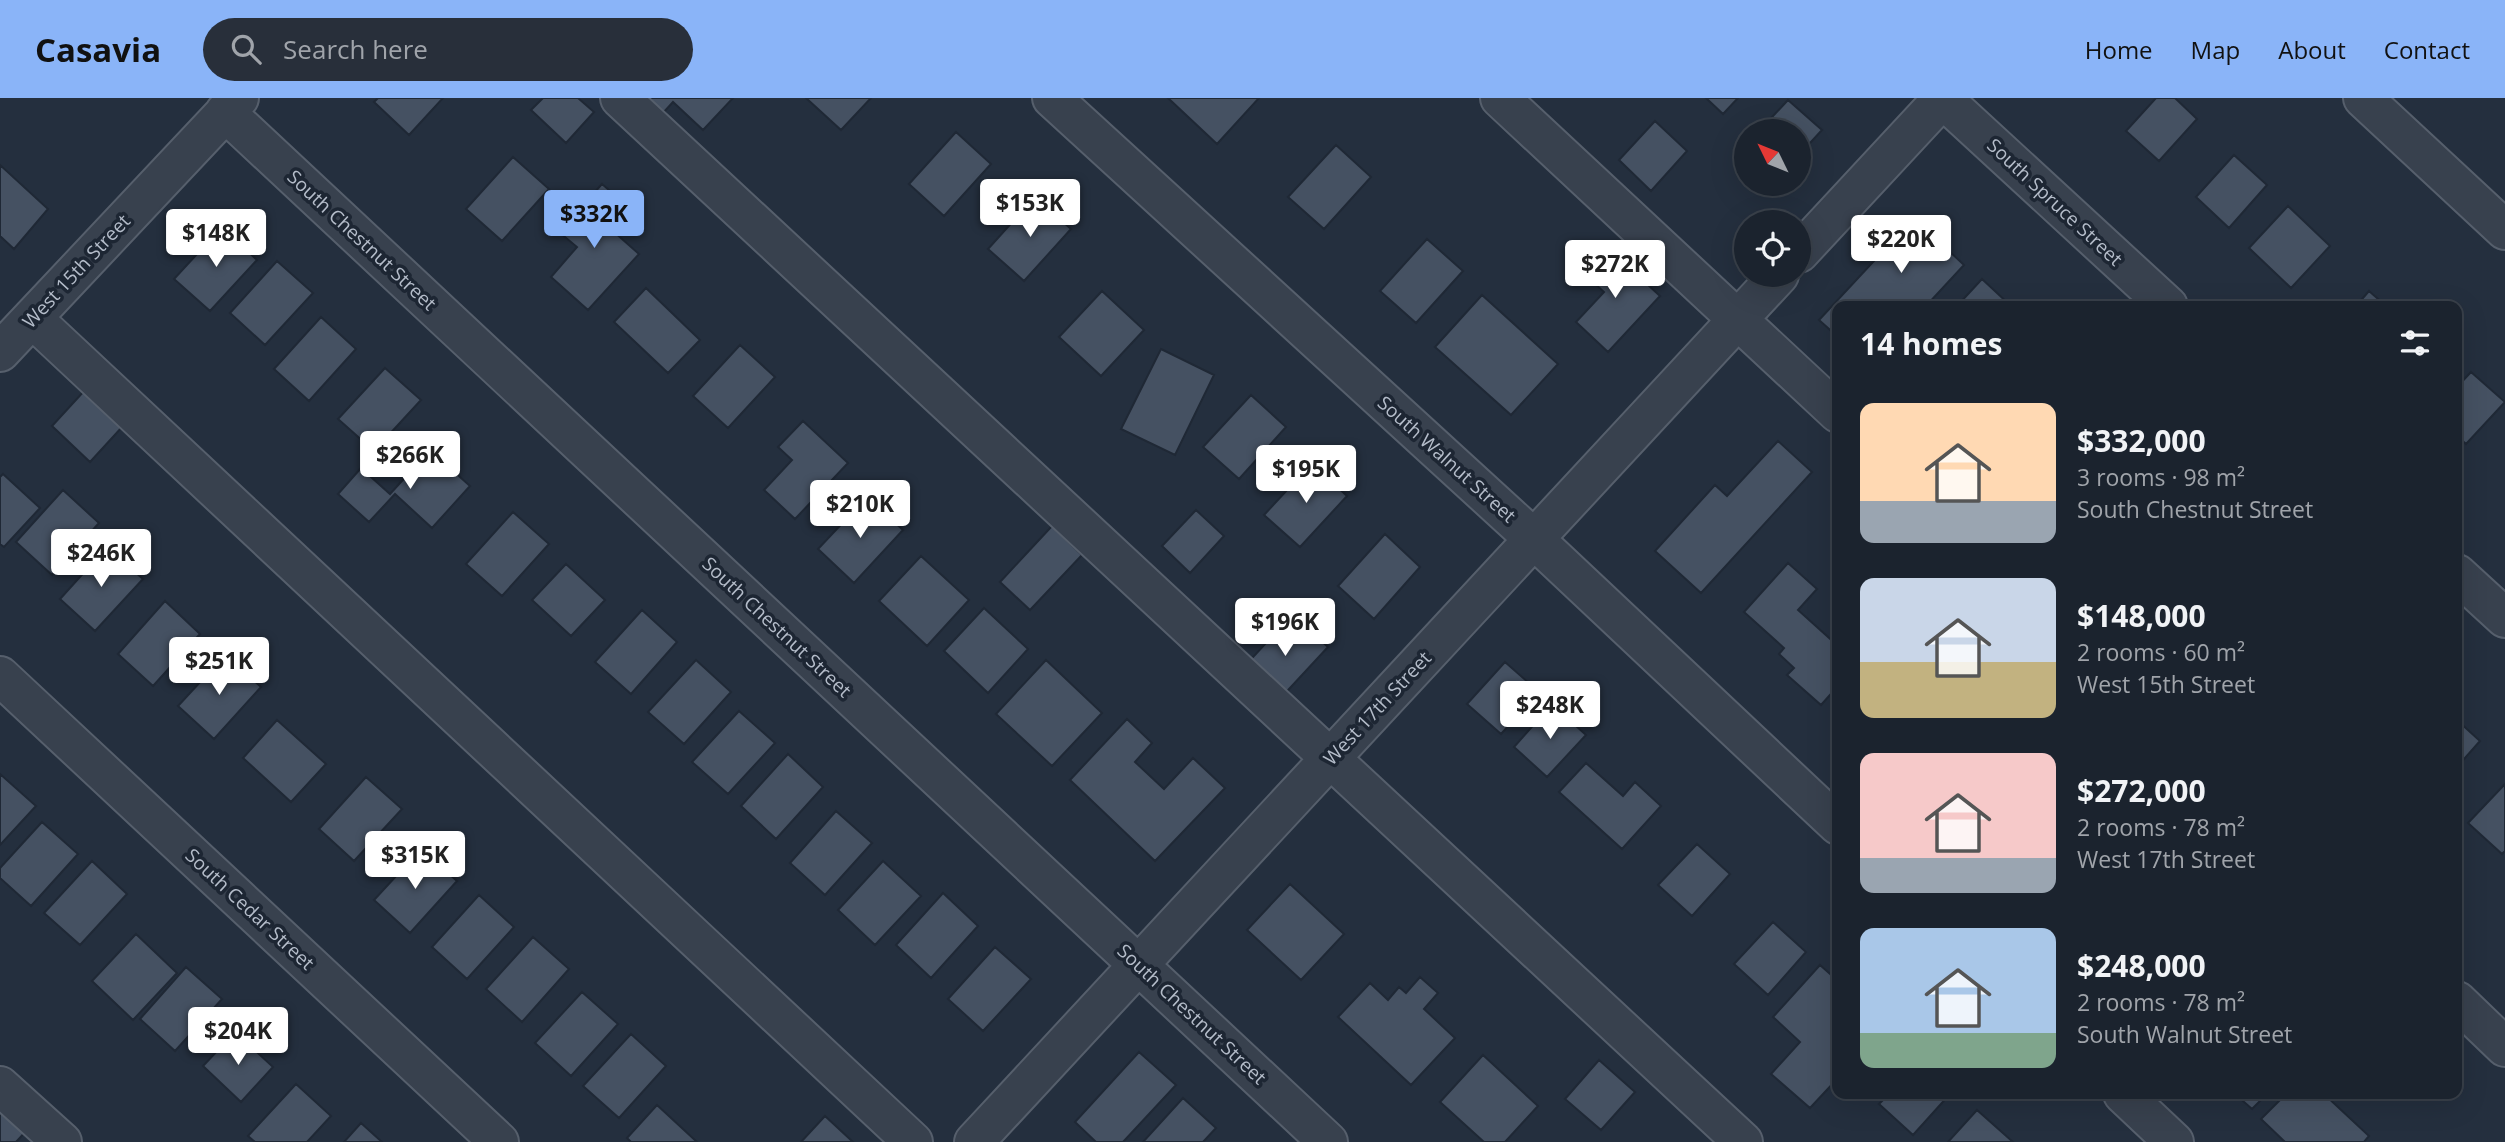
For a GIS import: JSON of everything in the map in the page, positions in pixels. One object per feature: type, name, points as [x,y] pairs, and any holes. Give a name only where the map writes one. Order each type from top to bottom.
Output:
[{"type":"street","points":[[620,98],[1743,1142]]},
{"type":"street","name":"South Walnut Street","points":[[1052,98],[1534,538],[1832,819]]},
{"type":"street","points":[[1500,98],[1832,407]]},
{"type":"street","points":[[1811,240],[1943,98]]},
{"type":"street","name":"South Spruce Street","points":[[1943,98],[2163,301]]},
{"type":"street","points":[[2362,98],[2505,230]]},
{"type":"street","name":"West 15th Street","points":[[0,352],[232,105]]},
{"type":"street","name":"South Chestnut Street","points":[[232,105],[1328,1142]]},
{"type":"street","name":"West 17th Street","points":[[974,1142],[1768,287]]},
{"type":"street","points":[[32,318],[913,1142]]},
{"type":"street","points":[[2462,579],[2505,618]]},
{"type":"street","name":"South Cedar Street","points":[[0,676],[499,1142]]},
{"type":"street","points":[[2462,1006],[2505,1047]]},
{"type":"street","points":[[0,1086],[62,1142]]},
{"type":"street","points":[[2128,1099],[2174,1142]]},
{"type":"building","points":[[378,98],[443,98],[409,135],[374,102]]},
{"type":"building","points":[[543,98],[578,98],[594,112],[566,143],[531,110]]},
{"type":"building","points":[[647,98],[733,98],[703,130],[673,102],[663,113]]},
{"type":"building","points":[[806,98],[871,98],[841,130]]},
{"type":"building","points":[[1168,98],[1259,98],[1217,144]]},
{"type":"building","points":[[1706,98],[1738,98],[1723,114]]},
{"type":"building","points":[[2156,98],[2175,98],[2197,119],[2159,161],[2126,131]]},
{"type":"building","points":[[1788,100],[1810,119],[1770,119]]},
{"type":"building","points":[[1811,120],[1822,130],[1811,142]]},
{"type":"building","points":[[1655,121],[1687,151],[1651,191],[1619,160]]},
{"type":"building","points":[[956,132],[991,164],[944,216],[909,184]]},
{"type":"building","points":[[1336,145],[1371,177],[1324,229],[1288,197]]},
{"type":"building","points":[[2234,155],[2267,185],[2229,228],[2196,197]]},
{"type":"building","points":[[513,157],[549,189],[502,241],[466,209]]},
{"type":"building","points":[[0,165],[48,209],[14,249],[0,236]]},
{"type":"building","points":[[602,184],[624,203],[605,224],[639,254],[588,310],[551,277],[577,247],[559,232]]},
{"type":"building","points":[[1035,197],[1071,229],[1024,281],[988,249]]},
{"type":"building","points":[[2288,206],[2330,246],[2291,288],[2249,248]]},
{"type":"building","points":[[1914,218],[1964,265],[1931,301],[1837,301]]},
{"type":"building","points":[[222,227],[257,260],[210,311],[174,279]]},
{"type":"building","points":[[1427,239],[1463,271],[1416,323],[1380,291]]},
{"type":"building","points":[[1606,246],[1660,296],[1608,352],[1576,322],[1604,292],[1582,272]]},
{"type":"building","points":[[277,261],[313,293],[265,345],[230,313]]},
{"type":"building","points":[[1982,279],[2006,301],[1962,301]]},
{"type":"building","points":[[646,288],[700,340],[668,373],[614,322]]},
{"type":"building","points":[[1102,291],[1144,330],[1101,376],[1059,337]]},
{"type":"building","points":[[2369,291],[2380,301],[2360,301]]},
{"type":"building","points":[[1482,295],[1558,364],[1511,415],[1435,347]]},
{"type":"building","points":[[1832,306],[1832,332],[1819,320]]},
{"type":"building","points":[[321,317],[356,349],[309,401],[274,369]]},
{"type":"building","points":[[740,345],[775,377],[728,428],[693,396]]},
{"type":"building","points":[[1161,349],[1214,375],[1175,455],[1121,429]]},
{"type":"building","points":[[385,368],[421,400],[374,451],[338,419]]},
{"type":"building","points":[[2471,372],[2505,402],[2466,444],[2462,440],[2462,382]]},
{"type":"building","points":[[85,390],[123,426],[90,462],[52,426]]},
{"type":"building","points":[[1251,395],[1286,427],[1239,479],[1203,447]]},
{"type":"building","points":[[803,421],[848,463],[795,519],[764,490],[792,460],[778,447]]},
{"type":"building","points":[[1778,441],[1812,472],[1701,593],[1655,551],[1715,485],[1727,496]]},
{"type":"building","points":[[430,450],[470,486],[432,528],[395,494],[369,522],[338,494],[361,468],[390,494]]},
{"type":"building","points":[[1312,463],[1347,496],[1300,547],[1264,515]]},
{"type":"building","points":[[3,474],[40,508],[4,547],[0,544],[0,477]]},
{"type":"building","points":[[63,490],[99,523],[52,575],[16,542]]},
{"type":"building","points":[[867,497],[903,530],[854,583],[818,549]]},
{"type":"building","points":[[1196,510],[1224,536],[1190,573],[1162,546]]},
{"type":"building","points":[[513,512],[549,544],[502,596],[466,564]]},
{"type":"building","points":[[1052,526],[1082,555],[1030,610],[1000,582]]},
{"type":"building","points":[[1385,534],[1420,567],[1374,619],[1338,586]]},
{"type":"building","points":[[107,547],[143,579],[95,631],[60,599]]},
{"type":"building","points":[[921,556],[969,600],[927,646],[879,601]]},
{"type":"building","points":[[1788,563],[1817,589],[1798,610],[1832,641],[1832,693],[1821,705],[1787,675],[1794,668],[1779,654],[1784,648],[1744,612]]},
{"type":"building","points":[[566,564],[605,600],[571,636],[532,600]]},
{"type":"building","points":[[165,601],[200,634],[153,686],[118,654]]},
{"type":"building","points":[[984,608],[1028,649],[988,693],[944,651]]},
{"type":"building","points":[[642,610],[677,642],[631,694],[595,662]]},
{"type":"building","points":[[1292,615],[1328,647],[1277,702],[1242,669]]},
{"type":"building","points":[[225,655],[261,687],[214,739],[178,706]]},
{"type":"building","points":[[696,660],[731,692],[684,744],[648,712]]},
{"type":"building","points":[[1046,660],[1102,713],[1052,766],[996,714]]},
{"type":"building","points":[[1505,662],[1539,692],[1501,734],[1467,704]]},
{"type":"building","points":[[1552,704],[1586,735],[1547,777],[1514,747]]},
{"type":"building","points":[[739,711],[775,743],[728,794],[692,762]]},
{"type":"building","points":[[1127,719],[1152,743],[1135,762],[1164,789],[1193,758],[1225,788],[1155,861],[1070,780]]},
{"type":"building","points":[[277,720],[326,764],[291,802],[243,758]]},
{"type":"building","points":[[2462,725],[2480,741],[2462,761]]},
{"type":"building","points":[[788,754],[823,787],[776,839],[741,806]]},
{"type":"building","points":[[1586,763],[1623,796],[1635,782],[1661,806],[1622,849],[1559,792]]},
{"type":"building","points":[[0,774],[36,806],[0,845]]},
{"type":"building","points":[[366,777],[402,809],[354,861],[319,829]]},
{"type":"building","points":[[2505,784],[2505,851],[2502,854],[2468,823]]},
{"type":"building","points":[[836,811],[872,843],[825,895],[790,863]]},
{"type":"building","points":[[42,822],[78,854],[31,906],[0,878],[0,868]]},
{"type":"building","points":[[1697,844],[1730,874],[1692,916],[1658,885]]},
{"type":"building","points":[[421,849],[457,881],[410,933],[374,900]]},
{"type":"building","points":[[92,861],[127,894],[80,945],[44,913]]},
{"type":"building","points":[[883,861],[921,896],[875,945],[838,910]]},
{"type":"building","points":[[1290,884],[1344,934],[1301,980],[1247,930]]},
{"type":"building","points":[[943,893],[978,926],[931,978],[896,945]]},
{"type":"building","points":[[479,895],[514,927],[467,979],[432,947]]},
{"type":"building","points":[[1773,922],[1806,952],[1768,995],[1734,964]]},
{"type":"building","points":[[136,934],[177,973],[133,1020],[92,981]]},
{"type":"building","points":[[533,937],[569,969],[522,1022],[486,989]]},
{"type":"building","points":[[995,947],[1031,979],[983,1031],[948,999]]},
{"type":"building","points":[[1820,965],[1832,976],[1832,1084],[1810,1108],[1771,1074],[1800,1042],[1773,1017]]},
{"type":"building","points":[[186,967],[222,999],[175,1051],[140,1019]]},
{"type":"building","points":[[1420,977],[1438,993],[1424,1009],[1455,1038],[1411,1085],[1338,1017],[1370,983],[1388,1000],[1399,987],[1406,993]]},
{"type":"building","points":[[582,992],[618,1024],[571,1076],[535,1043]]},
{"type":"building","points":[[235,1032],[273,1067],[241,1102],[203,1066]]},
{"type":"building","points":[[631,1034],[666,1066],[619,1118],[583,1086]]},
{"type":"building","points":[[1139,1052],[1176,1085],[1123,1142],[1096,1142],[1075,1122]]},
{"type":"building","points":[[1483,1055],[1538,1106],[1505,1142],[1484,1142],[1440,1102]]},
{"type":"building","points":[[1599,1060],[1635,1092],[1601,1130],[1565,1099]]},
{"type":"building","points":[[296,1084],[331,1116],[307,1142],[255,1142],[248,1136]]},
{"type":"building","points":[[1183,1098],[1216,1128],[1203,1142],[1143,1142]]},
{"type":"building","points":[[1884,1099],[1945,1099],[1913,1135],[1879,1104]]},
{"type":"building","points":[[2241,1099],[2262,1099],[2252,1109]]},
{"type":"building","points":[[2281,1099],[2329,1099],[2369,1136],[2364,1142],[2285,1142],[2261,1119]]},
{"type":"building","points":[[657,1105],[697,1142],[631,1142],[627,1138]]},
{"type":"building","points":[[0,1109],[29,1128],[16,1142],[0,1142]]},
{"type":"building","points":[[1977,1110],[2013,1142],[1948,1142]]},
{"type":"building","points":[[825,1116],[853,1142],[801,1142]]},
{"type":"building","points":[[361,1123],[382,1142],[344,1142]]}]
